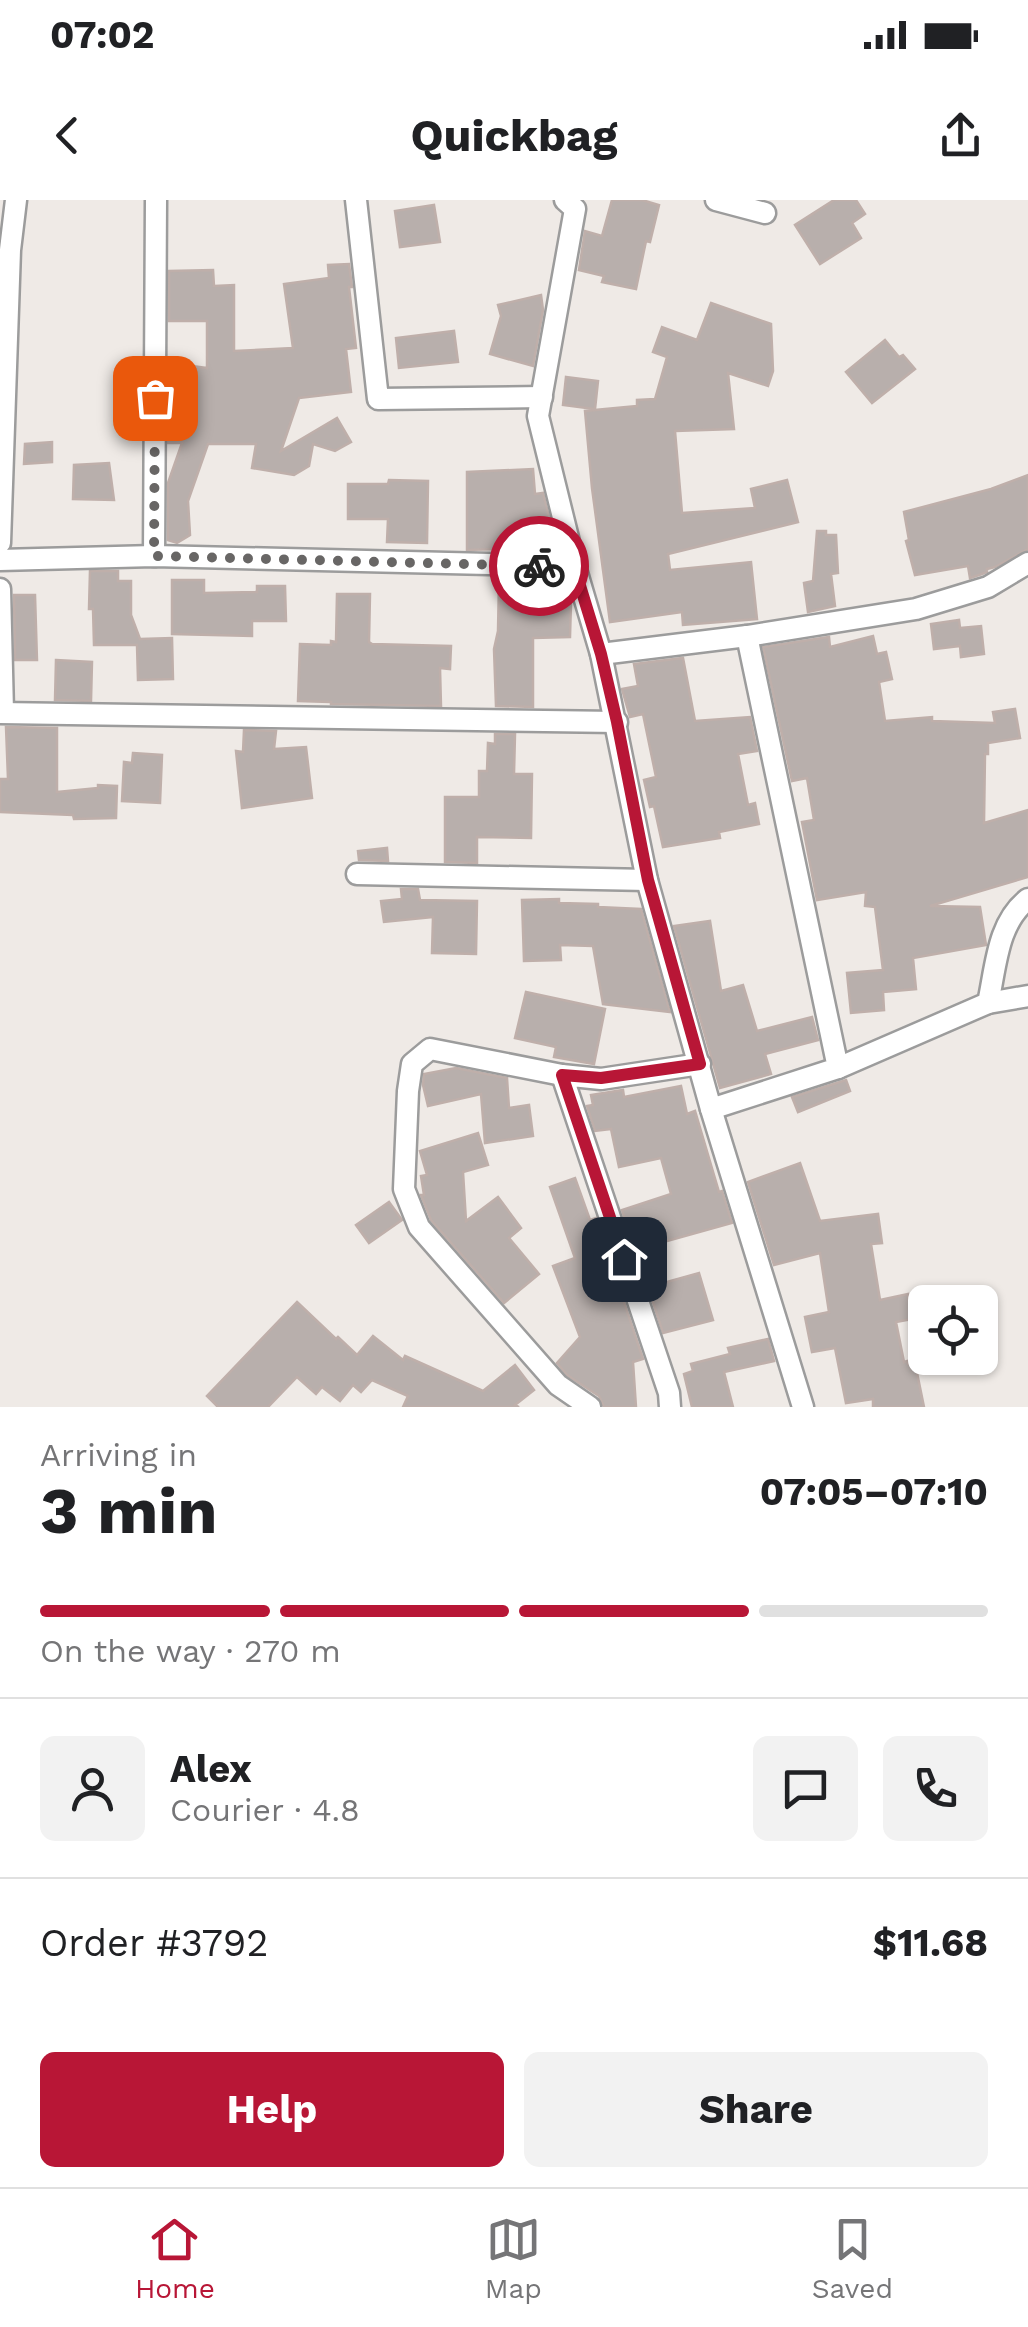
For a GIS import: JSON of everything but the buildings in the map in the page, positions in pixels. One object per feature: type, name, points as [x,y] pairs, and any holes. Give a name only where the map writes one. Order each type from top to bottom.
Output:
[{"type":"street","points":[[0,543],[5,250],[16,200]]},
{"type":"street","points":[[154,556],[156,200]]},
{"type":"street","points":[[356,200],[378,399],[542,397]]},
{"type":"street","points":[[716,200],[765,213]]},
{"type":"street","points":[[574,203],[538,416],[574,566],[601,654],[648,880],[711,1109],[803,1407]]},
{"type":"street","points":[[0,560],[154,556],[574,566]]},
{"type":"street","points":[[601,654],[916,609],[988,587],[1028,562]]},
{"type":"street","points":[[0,589],[1,712],[617,722]]},
{"type":"street","points":[[747,636],[838,1068]]},
{"type":"street","points":[[357,874],[648,880]]},
{"type":"street","points":[[988,1004],[1004,928],[1016,908],[1028,899]]},
{"type":"street","points":[[711,1109],[838,1068],[988,1004],[1028,996]]},
{"type":"street","points":[[590,1407],[558,1385],[420,1227],[404,1189],[412,1064],[430,1049],[562,1075],[601,1078],[700,1064]]},
{"type":"street","points":[[562,1075],[669,1393],[670,1407]]},
{"type":"way so far","points":[[155,398],[154,556],[539,566]]},
{"type":"route","points":[[539,566],[574,566],[601,654],[648,880],[700,1064],[601,1078],[562,1075],[624,1259]]}]
